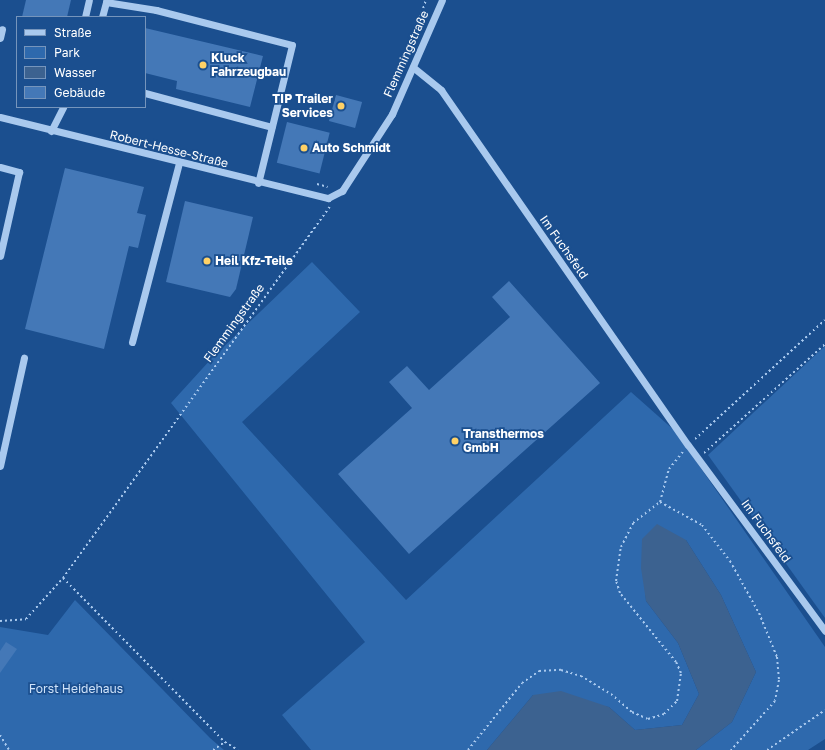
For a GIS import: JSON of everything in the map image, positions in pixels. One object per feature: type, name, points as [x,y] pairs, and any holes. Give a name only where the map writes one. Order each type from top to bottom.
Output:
[{"type":"street","points":[[85,16],[90,0]]},
{"type":"street","name":"Flemmingstraße","points":[[333,196],[342,191],[392,114],[414,68],[442,0]]},
{"type":"street","points":[[102,16],[106,2],[156,10],[292,45],[258,183]]},
{"type":"street","points":[[0,38],[2,29]]},
{"type":"street","name":"Im Fuchsfeld","points":[[414,68],[441,90],[688,445],[825,630]]},
{"type":"street","points":[[146,94],[272,127]]},
{"type":"street","points":[[51,132],[63,108]]},
{"type":"street","name":"Robert-Hesse-Straße","points":[[0,117],[51,132],[258,183],[323,198],[333,196]]},
{"type":"street","points":[[132,342],[179,163]]},
{"type":"street","points":[[0,167],[19,172],[0,256]]},
{"type":"street","points":[[0,466],[24,358]]},
{"type":"path","points":[[408,54],[426,0]]},
{"type":"path","points":[[315,184],[331,188]]},
{"type":"path","name":"Flemmingstraße","points":[[0,621],[26,619],[63,578],[328,212],[333,196]]},
{"type":"path","points":[[468,750],[522,683],[539,671],[561,670],[580,676],[611,694],[632,712],[648,719],[664,714],[677,701],[681,673],[676,662],[620,593],[616,581],[621,547],[633,523],[660,502],[669,469],[688,445],[825,320]]},
{"type":"path","points":[[699,458],[825,344]]},
{"type":"path","points":[[660,502],[702,525],[730,561],[759,613],[777,657],[779,680],[775,701],[731,750]]},
{"type":"path","points":[[63,578],[225,742],[238,750]]},
{"type":"path","points":[[767,750],[825,710]]},
{"type":"path","points":[[0,735],[9,750]]},
{"type":"path","points":[[213,750],[225,742]]},
{"type":"green space","points":[[312,262],[360,312],[242,422],[406,600],[631,392],[675,431],[825,647],[825,739],[808,750],[696,750],[732,722],[756,672],[721,595],[686,540],[642,539],[646,601],[678,643],[699,694],[682,725],[635,730],[609,707],[533,695],[487,750],[311,750],[282,715],[365,642],[171,403],[212,358]]},
{"type":"green space","points":[[825,346],[825,618],[708,455]]},
{"type":"green space","name":"Forst Heidehaus","points":[[75,600],[210,738],[224,750],[0,750],[0,627],[48,635]]},
{"type":"water","points":[[657,524],[686,540],[721,595],[756,672],[732,722],[696,750],[487,750],[533,695],[561,691],[609,707],[635,730],[682,725],[699,694],[678,643],[646,601],[641,568],[642,539]]},
{"type":"building","points":[[26,0],[71,0],[67,16],[22,16]]},
{"type":"building","name":"Kluck Fahrzeugbau","points":[[146,28],[263,56],[250,107],[176,89],[177,81],[146,73]]},
{"type":"building","points":[[336,95],[362,102],[355,128],[329,121]]},
{"type":"building","name":"Auto Schmidt","points":[[287,122],[330,133],[320,173],[277,163]]},
{"type":"building","points":[[65,168],[144,187],[137,213],[146,215],[138,248],[129,246],[104,349],[25,329]]},
{"type":"building","name":"Heil Kfz-Teile","points":[[185,201],[253,217],[236,289],[230,297],[166,282]]},
{"type":"building","name":"Transthermos GmbH","points":[[509,281],[600,383],[409,554],[338,474],[412,408],[389,382],[407,366],[429,390],[510,317],[492,297]]},
{"type":"building","points":[[6,642],[17,649],[0,673],[0,651]]},
{"type":"place","name":"Kluck Fahrzeugbau","points":[[203,65]]},
{"type":"place","name":"TIP Trailer Services","points":[[341,106]]},
{"type":"place","name":"Auto Schmidt","points":[[304,148]]},
{"type":"place","name":"Heil Kfz-Teile","points":[[207,261]]},
{"type":"place","name":"Transthermos GmbH","points":[[455,441]]}]
